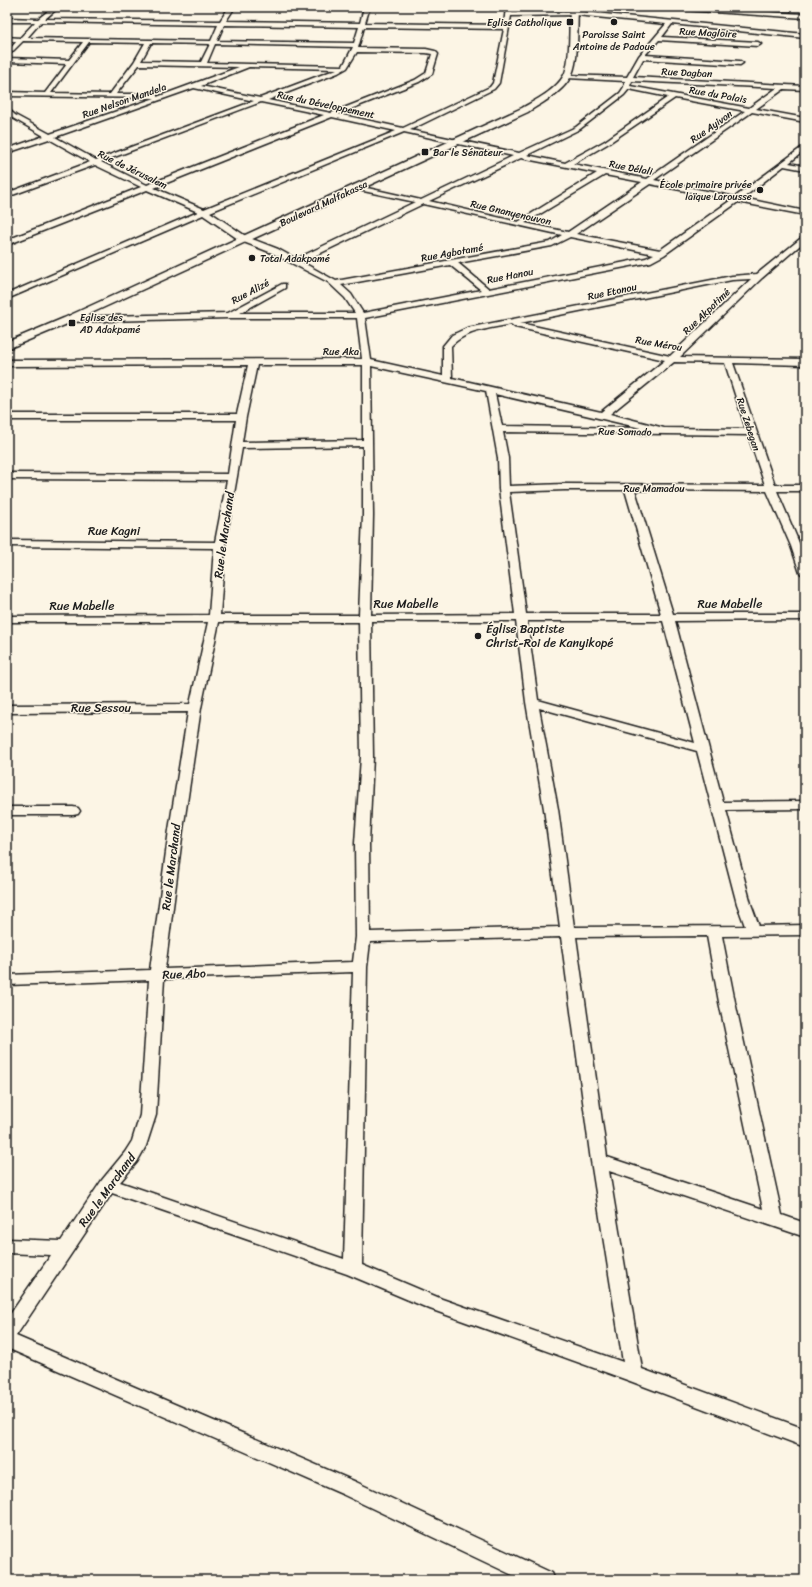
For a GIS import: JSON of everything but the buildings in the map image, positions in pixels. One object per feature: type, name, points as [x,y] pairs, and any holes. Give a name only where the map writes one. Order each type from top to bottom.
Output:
[{"type":"street","points":[[7,55],[39,21],[56,7]]},
{"type":"street","points":[[203,65],[222,23],[232,7]]},
{"type":"street","points":[[7,195],[261,101],[345,68],[356,47],[367,7]]},
{"type":"street","points":[[7,297],[204,212],[403,130],[492,88],[496,83],[507,27],[509,7]]},
{"type":"street","points":[[686,8],[805,36]]},
{"type":"street","points":[[508,14],[574,11],[672,22],[805,16]]},
{"type":"street","points":[[567,76],[571,55],[574,11]]},
{"type":"street","points":[[7,20],[507,27]]},
{"type":"street","points":[[729,42],[733,20]]},
{"type":"street","points":[[297,261],[522,156],[578,128],[594,117],[627,87],[629,79],[641,57],[672,22]]},
{"type":"street","name":"Rue Magloire","points":[[658,38],[758,44]]},
{"type":"street","points":[[7,39],[356,47],[426,51],[433,52],[435,54],[429,74],[417,81],[7,243]]},
{"type":"street","points":[[47,94],[87,41]]},
{"type":"street","points":[[112,95],[137,63],[148,43]]},
{"type":"street","points":[[641,57],[740,63]]},
{"type":"street","points":[[7,60],[70,62]]},
{"type":"street","points":[[137,63],[345,68]]},
{"type":"street","name":"Rue Nelson Mandela","points":[[7,151],[247,66]]},
{"type":"street","name":"Rue Dagban","points":[[567,76],[805,88]]},
{"type":"street","name":"Boulevard Malfakassa","points":[[7,346],[68,320],[525,110],[560,85],[567,76]]},
{"type":"street","name":"Rue du Développement","points":[[194,86],[453,142]]},
{"type":"street","name":"Rue du Palais","points":[[627,87],[805,120]]},
{"type":"street","name":"Rue Ayivon","points":[[570,234],[752,110],[783,87]]},
{"type":"street","points":[[7,94],[162,96]]},
{"type":"street","points":[[566,165],[607,142],[673,96]]},
{"type":"street","name":"Rue de Jérusalem","points":[[7,110],[13,116],[96,162],[146,187],[204,212],[244,239],[297,261],[336,283],[348,296],[361,316]]},
{"type":"street","name":"Rue Délali","points":[[453,142],[805,213]]},
{"type":"street","points":[[738,200],[805,147]]},
{"type":"street","points":[[783,164],[805,168]]},
{"type":"street","points":[[519,224],[604,172]]},
{"type":"street","name":"Rue Gnanyenouvon","points":[[357,187],[519,224],[661,253]]},
{"type":"street","name":"Rue Hanou","points":[[68,320],[229,315],[361,316],[648,260],[661,253],[738,200]]},
{"type":"street","name":"Rue Agbotamé","points":[[336,283],[552,244],[570,234]]},
{"type":"street","name":"Rue Akpatimé","points":[[603,415],[672,359],[759,276],[805,237]]},
{"type":"street","points":[[451,262],[487,291]]},
{"type":"street","name":"Rue Etonou","points":[[448,380],[447,346],[455,337],[470,330],[732,278],[759,276]]},
{"type":"street","name":"Rue Alizé","points":[[229,315],[282,286]]},
{"type":"street","points":[[353,1270],[360,967],[363,937],[362,843],[367,756],[365,617],[368,443],[367,362],[361,316]]},
{"type":"street","name":"Rue Mérou","points":[[511,323],[672,359],[805,362]]},
{"type":"street","name":"Rue Zebegan","points":[[728,360],[770,488],[796,546],[805,573]]},
{"type":"street","name":"Rue Aka","points":[[7,363],[367,362],[603,415],[668,432]]},
{"type":"street","name":"Rue le Marchand","points":[[7,1334],[108,1185],[131,1157],[140,1142],[148,1115],[157,975],[176,830],[194,708],[214,619],[220,545],[233,477],[241,417],[253,363]]},
{"type":"street","points":[[490,390],[499,429],[503,458],[504,489],[532,702],[551,810],[599,1161],[634,1374]]},
{"type":"street","points":[[7,417],[241,417]]},
{"type":"street","name":"Rue Somado","points":[[499,429],[752,432]]},
{"type":"street","points":[[238,445],[368,443]]},
{"type":"street","points":[[7,476],[233,477]]},
{"type":"street","name":"Rue Mamadou","points":[[504,489],[566,487],[805,488]]},
{"type":"street","points":[[630,488],[668,616],[744,904],[754,931]]},
{"type":"street","name":"Rue Kagni","points":[[7,543],[220,545]]},
{"type":"street","name":"Rue Mabelle","points":[[7,619],[365,617],[521,618],[668,616],[805,617]]},
{"type":"street","points":[[532,702],[703,749]]},
{"type":"street","name":"Rue Sessou","points":[[7,709],[194,708]]},
{"type":"street","points":[[718,806],[805,805]]},
{"type":"street","points":[[7,811],[73,811]]},
{"type":"street","points":[[363,937],[567,932],[714,932],[805,930]]},
{"type":"street","points":[[714,932],[727,1002],[774,1219]]},
{"type":"street","name":"Rue Abo","points":[[7,980],[360,967]]},
{"type":"street","points":[[599,1161],[684,1191],[805,1230]]},
{"type":"street","points":[[108,1185],[353,1270],[436,1304],[634,1374],[805,1438]]},
{"type":"street","points":[[7,1246],[66,1248]]},
{"type":"street","points":[[7,1340],[349,1488],[545,1580]]},
{"type":"place","name":"Eglise Catholique","points":[[570,22]]},
{"type":"place","name":"Paroisse Saint Antoine de Padoue","points":[[614,22]]},
{"type":"place","name":"Bar le Sénateur","points":[[425,152]]},
{"type":"place","name":"École primaire privée laïque Larousse","points":[[760,190]]},
{"type":"place","name":"Total Adakpamé","points":[[252,258]]},
{"type":"place","name":"Eglise des AD Adakpamé","points":[[72,323]]},
{"type":"place","name":"Église Baptiste Christ-Roi de Kanyikopé","points":[[478,636]]}]
